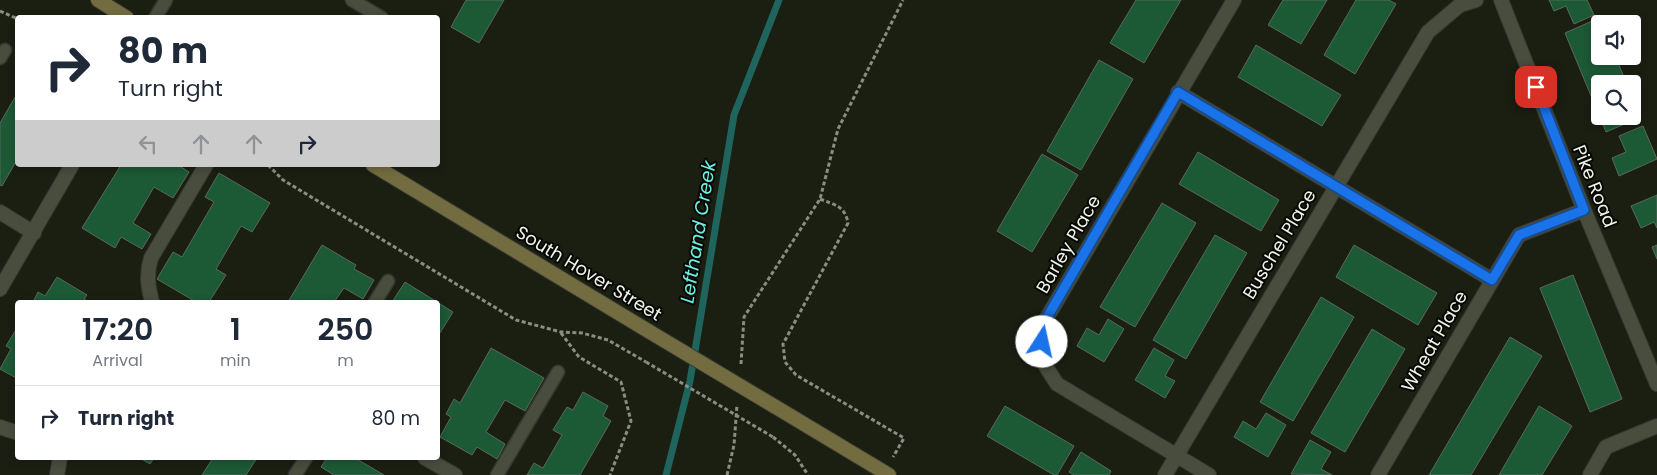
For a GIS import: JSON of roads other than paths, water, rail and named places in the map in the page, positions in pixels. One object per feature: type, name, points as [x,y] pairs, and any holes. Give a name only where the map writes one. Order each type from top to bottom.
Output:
[{"type":"main road","points":[[98,0],[122,15]]},
{"type":"main road","name":"South Hover Street","points":[[391,170],[650,332],[887,474]]},
{"type":"street","name":"Barley Place","points":[[1209,475],[1057,384],[1041,359],[1042,326],[1178,92],[1234,0]]},
{"type":"street","name":"Buschel Place","points":[[1165,475],[1428,32],[1460,5],[1476,0]]},
{"type":"street","name":"Pike Road","points":[[1501,0],[1584,210],[1657,384]]},
{"type":"street","points":[[1178,92],[1492,280]]},
{"type":"street","points":[[0,289],[71,167]]},
{"type":"street","points":[[152,300],[147,271],[151,258],[205,167]]},
{"type":"street","name":"Wheat Place","points":[[1378,475],[1519,235],[1584,210]]},
{"type":"street","points":[[0,212],[34,233]]},
{"type":"street","points":[[1590,475],[1606,447],[1657,426]]},
{"type":"street","points":[[0,427],[15,432]]},
{"type":"street","points":[[57,475],[60,460]]},
{"type":"street","points":[[429,460],[455,475]]},
{"type":"lane","points":[[158,15],[166,0]]},
{"type":"lane","points":[[352,0],[377,15]]},
{"type":"lane","points":[[376,300],[388,280]]},
{"type":"lane","points":[[497,475],[558,372]]},
{"type":"lane","points":[[295,475],[305,460]]},
{"type":"waterway","name":"Lefthand Creek","points":[[666,475],[690,381],[734,115],[779,0]]}]
